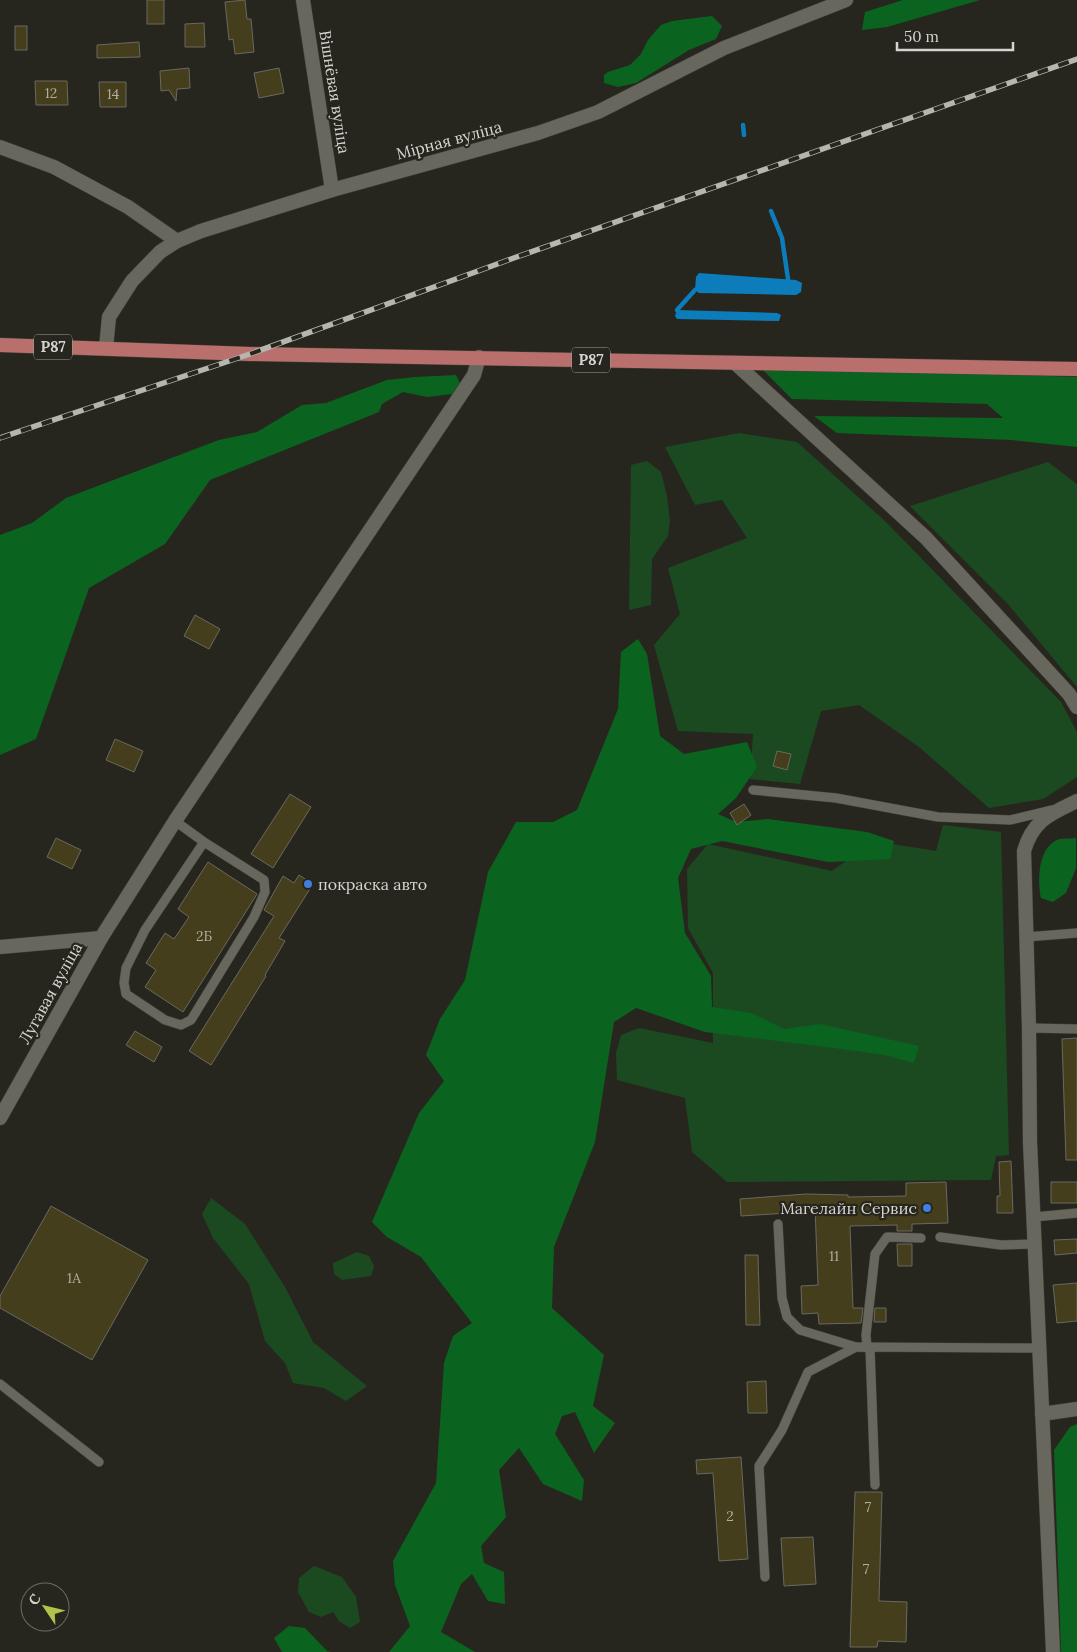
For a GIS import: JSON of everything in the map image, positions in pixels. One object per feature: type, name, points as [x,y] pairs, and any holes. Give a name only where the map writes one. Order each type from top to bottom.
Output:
[{"type":"main road","name":"Р87","points":[[0,345],[250,354],[1077,369]]},
{"type":"street","name":"Вішнёвая вуліца","points":[[303,0],[332,190]]},
{"type":"street","name":"Мірная вуліца","points":[[106,348],[109,317],[132,281],[160,252],[176,242],[201,231],[332,190],[538,133],[598,112],[724,48],[846,0]]},
{"type":"street","points":[[0,147],[54,167],[128,206],[176,242]]},
{"type":"street","name":"Лугавая вуліца","points":[[0,1118],[101,938],[175,821],[474,375],[479,358]]},
{"type":"street","points":[[734,363],[926,538],[1070,694],[1077,707]]},
{"type":"street","points":[[1053,1652],[1030,1142],[1024,851],[1028,837],[1034,828],[1077,800]]},
{"type":"street","points":[[1062,808],[1077,808]]},
{"type":"street","points":[[0,947],[101,938]]},
{"type":"street","points":[[1042,1414],[1077,1409]]},
{"type":"lane","points":[[753,790],[836,798],[938,817],[1010,820],[1062,808]]},
{"type":"lane","points":[[175,821],[264,880],[265,892],[254,916],[191,1020],[181,1025],[165,1020],[126,994],[124,983],[126,968],[145,930],[204,842]]},
{"type":"lane","points":[[1026,937],[1077,933]]},
{"type":"lane","points":[[1029,1028],[1077,1029]]},
{"type":"lane","points":[[1034,1216],[1077,1214]]},
{"type":"lane","points":[[778,1224],[782,1298],[787,1318],[800,1330],[856,1347],[869,1348],[1038,1348]]},
{"type":"lane","points":[[875,1485],[869,1348],[866,1335],[875,1254],[888,1237],[921,1238]]},
{"type":"lane","points":[[940,1237],[1001,1245],[1036,1244]]},
{"type":"lane","points":[[765,1577],[759,1466],[782,1430],[808,1372],[856,1347]]},
{"type":"lane","points":[[0,1384],[99,1462]]},
{"type":"green space","points":[[903,0],[980,0],[887,27],[862,30],[865,12]]},
{"type":"green space","points":[[712,16],[722,26],[716,39],[689,50],[636,83],[618,87],[604,83],[604,75],[630,65],[641,54],[648,40],[661,25],[672,21]]},
{"type":"green space","points":[[762,369],[919,371],[1077,377],[1077,447],[1012,440],[837,433],[814,416],[1003,418],[987,404],[792,399]]},
{"type":"green space","points":[[456,375],[460,383],[452,394],[427,397],[403,392],[382,404],[379,412],[210,480],[165,544],[89,588],[36,739],[0,755],[0,535],[32,523],[66,498],[219,440],[257,432],[302,405],[326,403],[387,380]]},
{"type":"green space","points":[[739,433],[797,442],[886,522],[1061,702],[1077,732],[1077,777],[1043,799],[989,808],[919,747],[859,705],[821,711],[800,784],[750,779],[753,734],[678,731],[654,645],[680,614],[668,568],[747,538],[722,500],[695,505],[665,447]]},
{"type":"green space","points":[[647,461],[661,472],[667,496],[670,521],[668,536],[652,559],[651,605],[629,610],[631,465]]},
{"type":"green space","points":[[1048,462],[1077,484],[1077,687],[1007,603],[910,506]]},
{"type":"green space","points":[[638,639],[647,654],[660,736],[684,754],[747,742],[757,767],[736,798],[718,814],[736,822],[768,819],[867,832],[894,841],[890,859],[828,862],[722,841],[691,849],[678,878],[685,933],[711,976],[712,1007],[751,1013],[784,1029],[820,1024],[919,1046],[914,1063],[885,1055],[705,1032],[636,1008],[614,1022],[595,1142],[554,1247],[552,1308],[604,1355],[593,1406],[615,1423],[594,1453],[575,1412],[562,1416],[555,1434],[584,1480],[582,1501],[543,1484],[519,1448],[499,1470],[506,1517],[481,1546],[484,1563],[504,1572],[505,1604],[488,1601],[472,1574],[461,1584],[441,1632],[475,1652],[389,1652],[410,1626],[395,1585],[393,1561],[436,1483],[444,1363],[453,1336],[472,1323],[421,1257],[387,1237],[372,1222],[419,1113],[444,1081],[426,1055],[440,1019],[465,980],[488,872],[516,822],[553,822],[577,810],[618,709],[621,652]]},
{"type":"green space","points":[[943,825],[1001,832],[1009,1155],[996,1156],[991,1180],[727,1182],[692,1152],[685,1098],[617,1080],[616,1053],[621,1035],[639,1028],[713,1043],[713,973],[688,928],[687,869],[708,844],[832,871],[874,841],[936,851]]},
{"type":"green space","points":[[1076,838],[1076,868],[1066,893],[1053,902],[1041,898],[1039,873],[1047,848],[1060,839]]},
{"type":"green space","points":[[211,1198],[245,1224],[285,1287],[313,1342],[367,1386],[346,1401],[324,1388],[293,1383],[285,1363],[265,1341],[249,1284],[213,1238],[202,1214]]},
{"type":"green space","points":[[357,1252],[369,1256],[374,1266],[371,1276],[342,1280],[334,1274],[333,1263]]},
{"type":"green space","points":[[1077,1424],[1077,1652],[1061,1652],[1054,1450],[1070,1427]]},
{"type":"green space","points":[[314,1566],[342,1577],[356,1597],[360,1622],[350,1628],[339,1621],[333,1612],[321,1617],[309,1612],[298,1592],[299,1578]]},
{"type":"green space","points":[[289,1626],[305,1628],[327,1651],[331,1652],[282,1652],[274,1638]]},
{"type":"water","points":[[699,273],[796,280],[802,283],[801,292],[796,295],[699,293],[695,290],[696,277]]},
{"type":"water","points":[[677,310],[777,313],[781,315],[779,321],[677,319],[675,316]]},
{"type":"building","points":[[147,0],[164,0],[164,24],[147,24]]},
{"type":"building","points":[[245,0],[247,19],[251,19],[254,52],[235,54],[233,39],[229,40],[225,2]]},
{"type":"building","points":[[204,23],[205,47],[185,47],[185,24]]},
{"type":"building","points":[[15,26],[27,26],[27,50],[15,50]]},
{"type":"building","points":[[139,42],[140,57],[97,58],[97,45]]},
{"type":"building","points":[[189,68],[190,88],[177,89],[176,101],[169,90],[161,91],[160,71]]},
{"type":"building","points":[[279,68],[284,93],[259,98],[254,73]]},
{"type":"building","points":[[35,81],[67,81],[68,105],[36,105]]},
{"type":"building","points":[[99,82],[126,82],[126,107],[100,107]]},
{"type":"building","points":[[195,615],[220,629],[209,649],[184,636]]},
{"type":"building","points":[[115,739],[143,751],[134,772],[106,760]]},
{"type":"building","points":[[777,751],[791,754],[787,770],[773,766]]},
{"type":"building","points":[[290,794],[311,807],[273,868],[251,854]]},
{"type":"building","points":[[744,804],[751,815],[737,825],[730,813]]},
{"type":"building","points":[[56,838],[81,850],[72,869],[47,857]]},
{"type":"building","points":[[208,862],[257,894],[183,1012],[145,987],[156,970],[146,963],[165,933],[174,939],[189,917],[178,909]]},
{"type":"building","points":[[299,875],[313,884],[279,938],[285,941],[266,976],[211,1065],[189,1051],[274,916],[264,910],[283,876],[294,883]]},
{"type":"building","points":[[135,1031],[162,1047],[154,1062],[126,1045]]},
{"type":"building","points":[[1077,1038],[1077,1160],[1066,1160],[1062,1039]]},
{"type":"building","points":[[1011,1161],[1013,1213],[997,1213],[997,1196],[1000,1196],[999,1162]]},
{"type":"building","points":[[946,1182],[948,1223],[912,1224],[912,1231],[897,1231],[897,1225],[850,1226],[853,1308],[863,1308],[861,1323],[819,1324],[818,1313],[802,1314],[801,1286],[818,1285],[815,1207],[787,1206],[788,1213],[741,1216],[740,1199],[806,1194],[848,1195],[848,1197],[906,1196],[906,1183]]},
{"type":"building","points":[[1051,1182],[1077,1182],[1077,1203],[1051,1203]]},
{"type":"building","points":[[51,1206],[148,1260],[92,1360],[0,1308],[0,1296]]},
{"type":"building","points":[[1077,1239],[1077,1253],[1055,1255],[1054,1240]]},
{"type":"building","points":[[897,1244],[912,1244],[912,1266],[898,1266]]},
{"type":"building","points":[[745,1255],[758,1255],[760,1325],[746,1325]]},
{"type":"building","points":[[1077,1283],[1077,1321],[1057,1323],[1053,1285]]},
{"type":"building","points":[[875,1308],[886,1308],[886,1322],[874,1322]]},
{"type":"building","points":[[766,1381],[767,1413],[748,1413],[747,1382]]},
{"type":"building","points":[[741,1457],[748,1559],[719,1561],[713,1473],[697,1474],[696,1460]]},
{"type":"building","points":[[855,1492],[882,1492],[879,1601],[907,1602],[906,1642],[878,1641],[877,1647],[850,1647]]},
{"type":"building","points":[[813,1537],[816,1584],[784,1586],[781,1538]]},
{"type":"waterway","points":[[743,125],[744,135]]},
{"type":"waterway","points":[[771,211],[782,238],[788,279]]},
{"type":"waterway","points":[[677,310],[695,290]]},
{"type":"railway","points":[[0,438],[250,354],[511,259],[1077,59]]},
{"type":"place","name":"покраска авто","points":[[308,884]]},
{"type":"place","name":"Магелайн Сервис","points":[[927,1208]]}]
